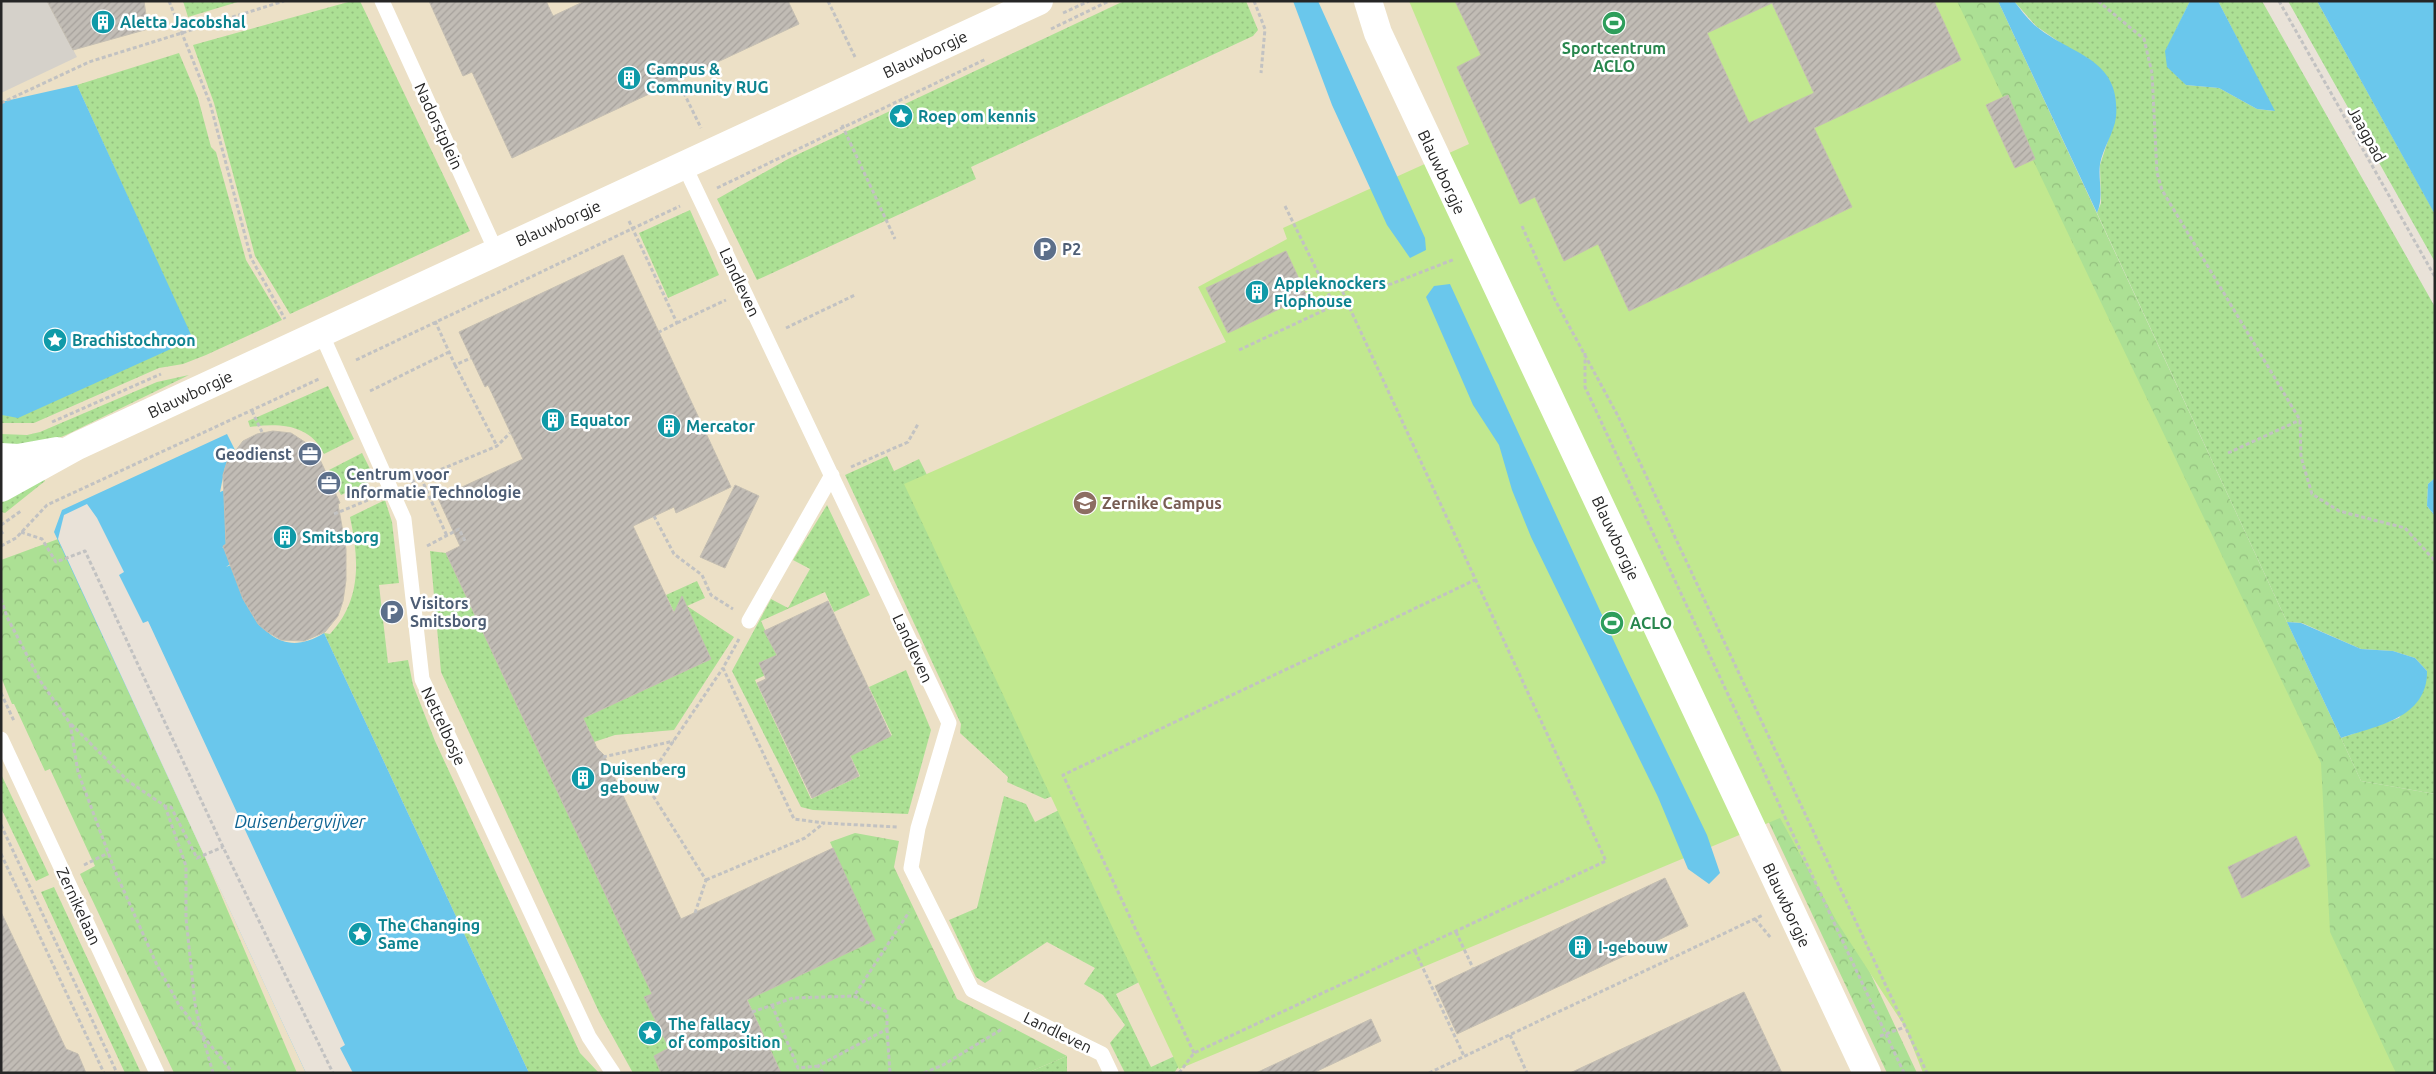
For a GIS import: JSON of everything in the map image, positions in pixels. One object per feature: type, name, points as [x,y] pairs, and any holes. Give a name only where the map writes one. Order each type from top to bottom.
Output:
[{"type":"street","name":"Blauwborgje","points":[[1,488],[78,446],[1038,1]]},
{"type":"street","name":"Blauwborgje","points":[[1368,1],[1378,33],[1403,87],[1546,388],[1786,905],[1867,1073]]},
{"type":"street","name":"Blauwborgje","points":[[1,457],[18,458],[42,455],[78,446]]},
{"type":"lane","name":"Nadorstplein","points":[[382,1],[496,251]]},
{"type":"lane","name":"Landleven","points":[[684,165],[949,723],[918,828],[911,868],[972,990],[1102,1054],[1111,1073]]},
{"type":"lane","name":"Nettelbosje","points":[[321,333],[404,519],[422,679],[589,1037],[613,1073]]},
{"type":"lane","points":[[749,620],[832,475]]},
{"type":"lane","name":"Zernikelaan","points":[[1,739],[157,1073]]},
{"type":"path","points":[[169,1],[210,103],[251,258],[285,320]]},
{"type":"path","points":[[261,1],[263,8]]},
{"type":"path","points":[[1,103],[89,62],[284,1]]},
{"type":"path","points":[[828,1],[856,60]]},
{"type":"path","points":[[1047,30],[1109,1]]},
{"type":"path","points":[[1254,1],[1265,29],[1261,73]]},
{"type":"path","points":[[2098,1],[2144,39],[2152,73],[2157,173],[2162,190],[2300,420],[2301,457],[2312,494],[2339,511],[2405,528],[2435,561]]},
{"type":"path","name":"Jaagpad","points":[[2280,1],[2435,277]]},
{"type":"path","points":[[1,546],[22,532],[47,505],[252,411],[435,321],[699,197],[842,126],[994,56]]},
{"type":"path","points":[[678,81],[702,131]]},
{"type":"path","points":[[842,126],[895,239]]},
{"type":"path","points":[[1285,206],[1334,305]]},
{"type":"path","points":[[627,218],[677,323]]},
{"type":"path","points":[[1522,226],[1555,300],[1585,352],[1618,416],[1927,1073]]},
{"type":"path","points":[[1179,1073],[1194,1053],[1606,861],[1342,290],[1392,284],[1459,257]]},
{"type":"path","points":[[659,332],[744,291]]},
{"type":"path","points":[[766,337],[855,295]]},
{"type":"path","points":[[1239,350],[1346,300]]},
{"type":"path","points":[[435,321],[455,365],[497,446]]},
{"type":"path","points":[[352,400],[449,352]]},
{"type":"path","points":[[1585,352],[1585,387],[1904,1073]]},
{"type":"path","points":[[455,365],[471,358]]},
{"type":"path","points":[[252,411],[262,432]]},
{"type":"path","points":[[2228,453],[2300,420]]},
{"type":"path","points":[[832,475],[908,442],[918,424]]},
{"type":"path","points":[[334,514],[497,446],[510,433]]},
{"type":"path","points":[[421,478],[447,536]]},
{"type":"path","points":[[654,516],[674,554],[702,575],[712,595],[749,620],[723,668],[645,783],[706,880]]},
{"type":"path","points":[[407,547],[429,546],[459,529],[466,543]]},
{"type":"path","points":[[22,532],[42,540],[56,562],[85,551],[223,847],[333,1073]]},
{"type":"path","points":[[1194,1053],[1063,775],[1475,580]]},
{"type":"path","points":[[1,599],[7,617],[41,682],[70,723],[128,780],[165,806],[171,807],[197,858],[223,847]]},
{"type":"path","points":[[723,668],[794,819],[824,824],[918,828]]},
{"type":"path","points":[[70,723],[78,772],[108,853],[156,963],[179,1005],[232,1073]]},
{"type":"path","points":[[603,757],[675,741]]},
{"type":"path","points":[[165,806],[186,866],[186,918],[195,1004],[213,1073]]},
{"type":"path","points":[[695,913],[706,880],[805,838],[824,824]]},
{"type":"path","points":[[1,826],[117,1073]]},
{"type":"path","points":[[82,866],[108,853]]},
{"type":"path","points":[[1,854],[104,1073]]},
{"type":"path","points":[[854,996],[923,891]]},
{"type":"path","points":[[1429,1073],[1786,905]]},
{"type":"path","points":[[1456,932],[1473,968]]},
{"type":"path","points":[[1415,951],[1464,1056]]},
{"type":"path","points":[[752,1012],[794,998],[854,996],[887,1012],[890,1073]]},
{"type":"path","points":[[772,1005],[798,1068],[818,1066],[887,1029]]},
{"type":"path","points":[[924,1073],[943,1065],[996,1035],[1019,1013]]},
{"type":"path","points":[[1510,1035],[1527,1073]]},
{"type":"path","points":[[818,1066],[823,1073]]},
{"type":"shaded area","name":"Zernike Campus","points":[[1,1],[1953,1],[2413,1073],[1,1073]]},
{"type":"shaded area","points":[[1,1],[47,1],[77,57],[1,93]]},
{"type":"green space","points":[[183,1],[241,1],[188,17]]},
{"type":"green space","points":[[352,1],[360,1],[470,231],[290,314],[255,256],[214,103],[193,45]]},
{"type":"green space","points":[[1124,1],[1246,1],[1258,30],[1253,36],[971,167],[976,179],[757,280],[717,199],[788,159]]},
{"type":"green space","name":"ACLO","points":[[1409,1],[1957,1],[2321,763],[2330,932],[2396,1073],[1923,1073],[1905,1027],[1837,922],[1780,818],[1179,1069],[904,484],[1226,342],[1198,287],[1287,239],[1283,228],[1469,144]]},
{"type":"green space","points":[[1941,1],[1998,1],[2361,781],[2435,794],[2435,1073],[2337,1073]]},
{"type":"green space","points":[[2014,1],[2190,1],[2166,51],[2186,85],[2219,88],[2257,109],[2274,111],[2218,1],[2262,1],[2435,307],[2435,478],[2428,484],[2427,506],[2435,516],[2435,794],[2361,781],[2341,738],[2399,718],[2427,671],[2415,658],[2393,651],[2361,649],[2302,623],[2287,622],[2097,213],[2101,203],[2100,165],[2115,119],[2062,44],[2036,26]]},
{"type":"green space","points":[[2288,1],[2317,1],[2435,214],[2435,262]]},
{"type":"green space","points":[[179,53],[198,98],[211,147],[216,152],[246,260],[282,320],[206,355],[183,364],[159,368],[34,423],[1,423],[1,414],[192,339],[77,85]]},
{"type":"green space","points":[[690,210],[719,275],[668,298],[639,233]]},
{"type":"green space","points":[[1585,362],[1917,1073],[1887,1073],[1566,392]]},
{"type":"green space","points":[[189,375],[48,442],[1,447],[1,434],[27,435],[40,432],[157,382]]},
{"type":"green space","points":[[328,386],[354,439],[324,454],[318,444],[302,431],[272,425],[250,427],[248,421]]},
{"type":"green space","points":[[362,453],[375,479],[341,495],[329,470]]},
{"type":"green space","points":[[887,456],[894,471],[919,459],[936,493],[1065,791],[1045,799],[1007,782],[1008,777],[960,733],[961,724],[845,475]]},
{"type":"green space","points":[[43,477],[45,481],[5,513],[2,512],[1,497]]},
{"type":"green space","points":[[385,500],[392,522],[399,583],[379,585],[388,663],[408,660],[413,685],[435,741],[580,1053],[599,1073],[529,1073],[324,633],[330,634],[340,621],[353,593],[356,564],[350,517]]},
{"type":"green space","points":[[827,505],[870,595],[834,612],[825,592],[761,621],[782,667],[755,680],[811,799],[860,776],[850,755],[892,735],[869,687],[906,670],[931,730],[908,814],[813,810],[801,807],[732,671],[771,599],[788,608],[810,569],[793,560]]},
{"type":"green space","points":[[58,539],[204,855],[297,1073],[174,1073],[80,874],[95,866],[50,769],[45,771],[1,677],[1,560]]},
{"type":"green space","points":[[430,551],[446,553],[653,996],[645,997],[669,1048],[654,1056],[661,1073],[633,1073],[599,1012],[441,672]]},
{"type":"green space","points":[[697,581],[705,598],[687,606],[734,637],[674,730],[615,735],[594,742],[583,718],[711,659],[686,606],[674,612],[666,595]]},
{"type":"green space","points":[[1,774],[49,875],[36,881],[1,808]]},
{"type":"green space","points":[[1004,796],[1026,804],[1035,822],[1073,803],[1151,976],[1116,994],[1151,1067],[1188,1050],[1189,1052],[1174,1073],[1125,1073],[1110,1043],[1125,1025],[1103,995],[1084,984],[1095,968],[1047,942],[985,983],[976,977],[949,920],[977,908]]},
{"type":"green space","points":[[855,833],[899,841],[894,867],[957,999],[1067,1056],[1027,1073],[781,1073],[746,997],[874,940],[830,842]]},
{"type":"green space","points":[[54,887],[141,1073],[125,1073],[41,892]]},
{"type":"green space","points":[[1067,1056],[1067,1073],[1027,1073]]},
{"type":"water","points":[[1293,1],[1318,1],[1425,238],[1426,250],[1410,258],[1387,225],[1332,105]]},
{"type":"water","points":[[1998,1],[2014,1],[2037,27],[2092,61],[2103,70],[2111,82],[2116,97],[2116,117],[2100,164],[2100,201],[2097,213]]},
{"type":"water","points":[[2190,1],[2218,1],[2275,111],[2257,109],[2219,88],[2186,85],[2167,67],[2165,51]]},
{"type":"water","points":[[2317,1],[2435,1],[2435,214],[2433,211]]},
{"type":"water","points":[[77,85],[193,339],[18,418],[2,415],[1,102]]},
{"type":"water","points":[[1450,284],[1625,665],[1707,835],[1720,873],[1709,884],[1688,869],[1658,797],[1531,537],[1512,490],[1499,445],[1473,405],[1426,297],[1434,286]]},
{"type":"water","name":"Duisenbergvijver","points":[[227,434],[235,450],[225,467],[220,492],[225,490],[226,544],[222,548],[226,546],[233,562],[226,567],[231,565],[252,613],[262,627],[275,637],[289,642],[305,642],[324,633],[529,1073],[306,1073],[54,532],[62,510]]},
{"type":"water","points":[[2435,478],[2435,516],[2427,506],[2428,484]]},
{"type":"water","points":[[2287,622],[2301,623],[2361,649],[2393,651],[2415,658],[2427,671],[2425,687],[2419,700],[2410,710],[2398,718],[2341,738]]},
{"type":"pier","points":[[87,504],[97,518],[124,572],[119,575],[143,623],[148,621],[345,1045],[340,1048],[353,1073],[306,1073],[205,857],[58,539],[64,515]]},
{"type":"building","name":"Aletta Jacobshal","points":[[47,1],[144,1],[148,29],[73,50]]},
{"type":"building","name":"Campus & Community RUG","points":[[429,1],[546,1],[553,16],[585,1],[788,1],[799,24],[512,158],[472,72],[463,76]]},
{"type":"building","points":[[1455,1],[1934,1],[1961,60],[1814,128],[1852,207],[1629,311],[1598,244],[1564,261],[1535,197],[1520,204],[1457,67],[1481,55]],"holes":[[[1772,3],[1814,93],[1749,123],[1707,33]]]},
{"type":"building","points":[[2008,95],[2035,159],[2015,168],[1986,105]]},
{"type":"building","name":"Appleknockers Flophouse","points":[[1286,251],[1307,296],[1228,333],[1206,288]]},
{"type":"building","name":"Duisenberg gebouw","points":[[623,255],[731,487],[676,513],[674,507],[633,526],[674,613],[682,596],[711,659],[583,718],[597,748],[604,755],[681,919],[833,848],[875,940],[747,1000],[781,1073],[661,1073],[654,1056],[669,1048],[644,997],[652,994],[446,553],[460,546],[438,498],[523,459],[488,385],[485,387],[459,332]]},
{"type":"building","name":"Smitsborg","points":[[273,431],[291,433],[316,451],[340,503],[338,504],[346,549],[346,580],[343,601],[338,616],[325,632],[304,641],[281,640],[258,624],[243,599],[223,546],[226,544],[223,475],[227,462],[243,441],[257,434]]},
{"type":"building","points":[[735,485],[759,496],[725,568],[700,557]]},
{"type":"building","points":[[828,601],[891,736],[850,756],[859,776],[812,798],[757,683],[766,679],[759,663],[777,655],[764,631]]},
{"type":"building","points":[[2296,836],[2310,866],[2242,898],[2228,867]]},
{"type":"building","name":"I-gebouw","points":[[1665,878],[1688,926],[1457,1034],[1435,986]]},
{"type":"building","points":[[1,912],[66,1049],[78,1054],[86,1073],[1,1073]]},
{"type":"building","points":[[1744,992],[1782,1073],[1570,1073]]},
{"type":"building","points":[[1371,1019],[1381,1041],[1313,1073],[1256,1073]]},
{"type":"place","name":"Aletta Jacobshal","points":[[103,22]]},
{"type":"place","name":"Sportcentrum ACLO","points":[[1614,23]]},
{"type":"place","name":"Campus & Community RUG","points":[[629,78]]},
{"type":"place","name":"Roep om kennis","points":[[901,116]]},
{"type":"place","name":"P2","points":[[1045,249]]},
{"type":"place","name":"Appleknockers Flophouse","points":[[1257,292]]},
{"type":"place","name":"Brachistochroon","points":[[55,340]]},
{"type":"place","name":"Equator","points":[[553,420]]},
{"type":"place","name":"Mercator","points":[[669,426]]},
{"type":"place","name":"Geodienst","points":[[310,454]]},
{"type":"place","name":"Centrum voor Informatie Technologie","points":[[329,483]]},
{"type":"place","name":"Zernike Campus","points":[[1085,503]]},
{"type":"place","name":"Smitsborg","points":[[285,537]]},
{"type":"place","name":"Visitors Smitsborg","points":[[392,612]]},
{"type":"place","name":"ACLO","points":[[1612,623]]},
{"type":"place","name":"Duisenberg gebouw","points":[[583,778]]},
{"type":"place","name":"The Changing Same","points":[[360,934]]},
{"type":"place","name":"I-gebouw","points":[[1580,947]]},
{"type":"place","name":"The fallacy of composition","points":[[650,1033]]}]
